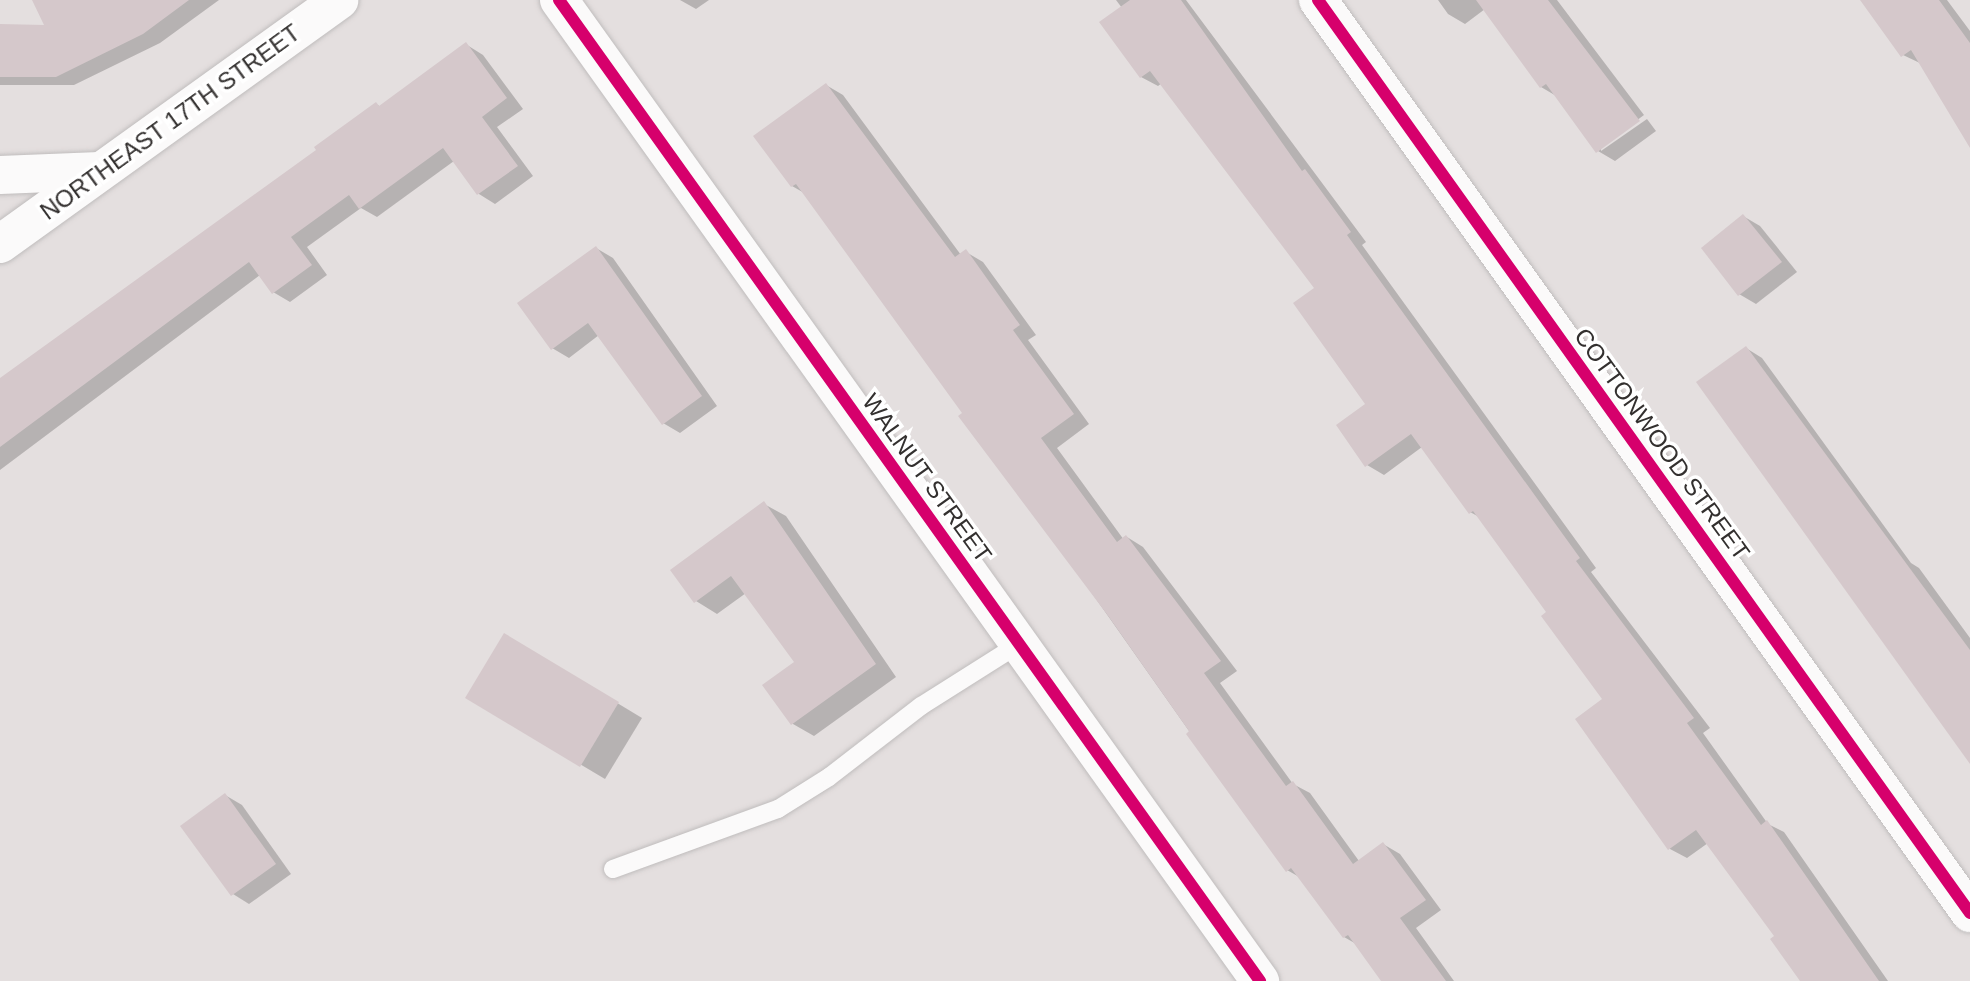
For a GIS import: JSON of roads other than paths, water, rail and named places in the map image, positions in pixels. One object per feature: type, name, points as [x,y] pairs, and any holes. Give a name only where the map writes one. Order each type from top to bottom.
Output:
[{"type":"street","name":"NORTHEAST 17TH STREET","points":[[0,244],[340,0]]},
{"type":"street","name":"WALNUT STREET","points":[[559,0],[1260,981]]},
{"type":"street","name":"COTTONWOOD STREET","points":[[1318,0],[1970,913]]},
{"type":"street","points":[[0,175],[100,171]]},
{"type":"lane","points":[[613,869],[778,809],[829,777],[921,706],[1019,644]]}]
